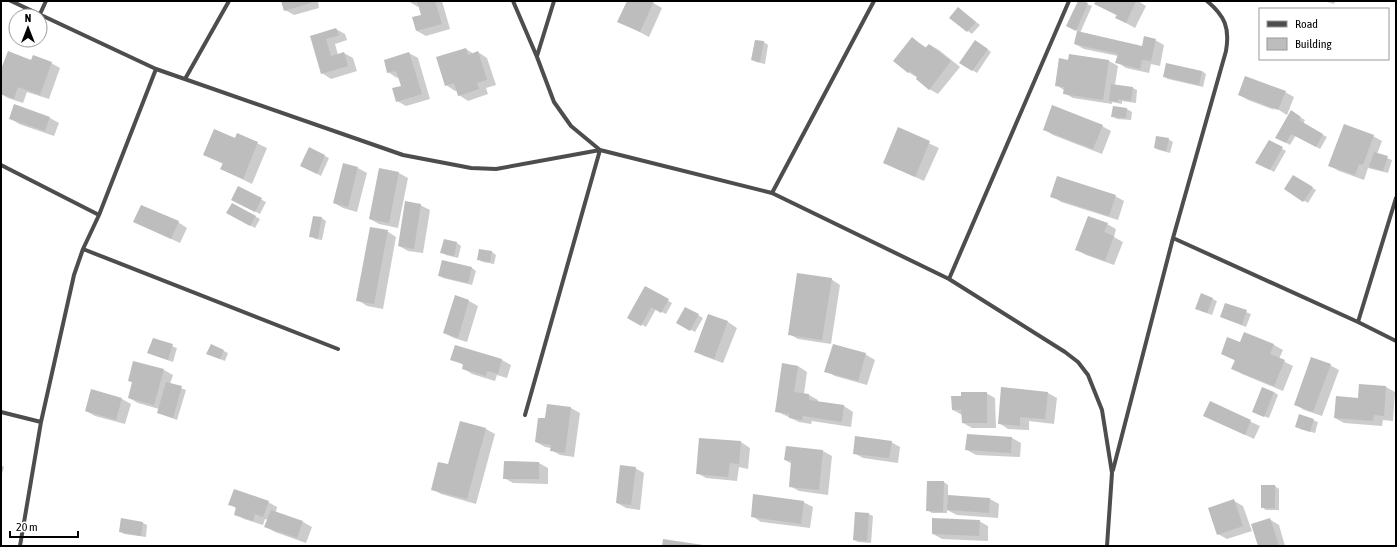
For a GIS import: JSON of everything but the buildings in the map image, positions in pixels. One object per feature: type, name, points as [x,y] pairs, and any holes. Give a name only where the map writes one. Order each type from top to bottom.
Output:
[{"type":"street","points":[[11,1],[27,8]]},
{"type":"street","points":[[185,79],[229,1]]},
{"type":"street","points":[[514,1],[554,102],[572,126],[600,150]]},
{"type":"street","points":[[537,57],[554,1]]},
{"type":"street","points":[[772,193],[874,1]]},
{"type":"street","points":[[949,279],[1069,1]]},
{"type":"street","points":[[1107,546],[1112,473],[1173,238],[1226,51],[1228,37],[1224,20],[1209,2]]},
{"type":"street","points":[[48,18],[156,69],[403,155],[471,168],[496,169],[600,150],[772,193],[949,279],[1066,352],[1078,362],[1088,375],[1102,410],[1112,473]]},
{"type":"street","points":[[20,546],[41,422],[74,275],[83,249],[99,215],[156,69]]},
{"type":"street","points":[[525,415],[600,150]]},
{"type":"street","points":[[1,165],[99,215]]},
{"type":"street","points":[[1358,322],[1396,198]]},
{"type":"street","points":[[1173,238],[1358,322],[1396,341]]},
{"type":"street","points":[[83,249],[338,348]]},
{"type":"street","points":[[1,412],[41,422]]}]
